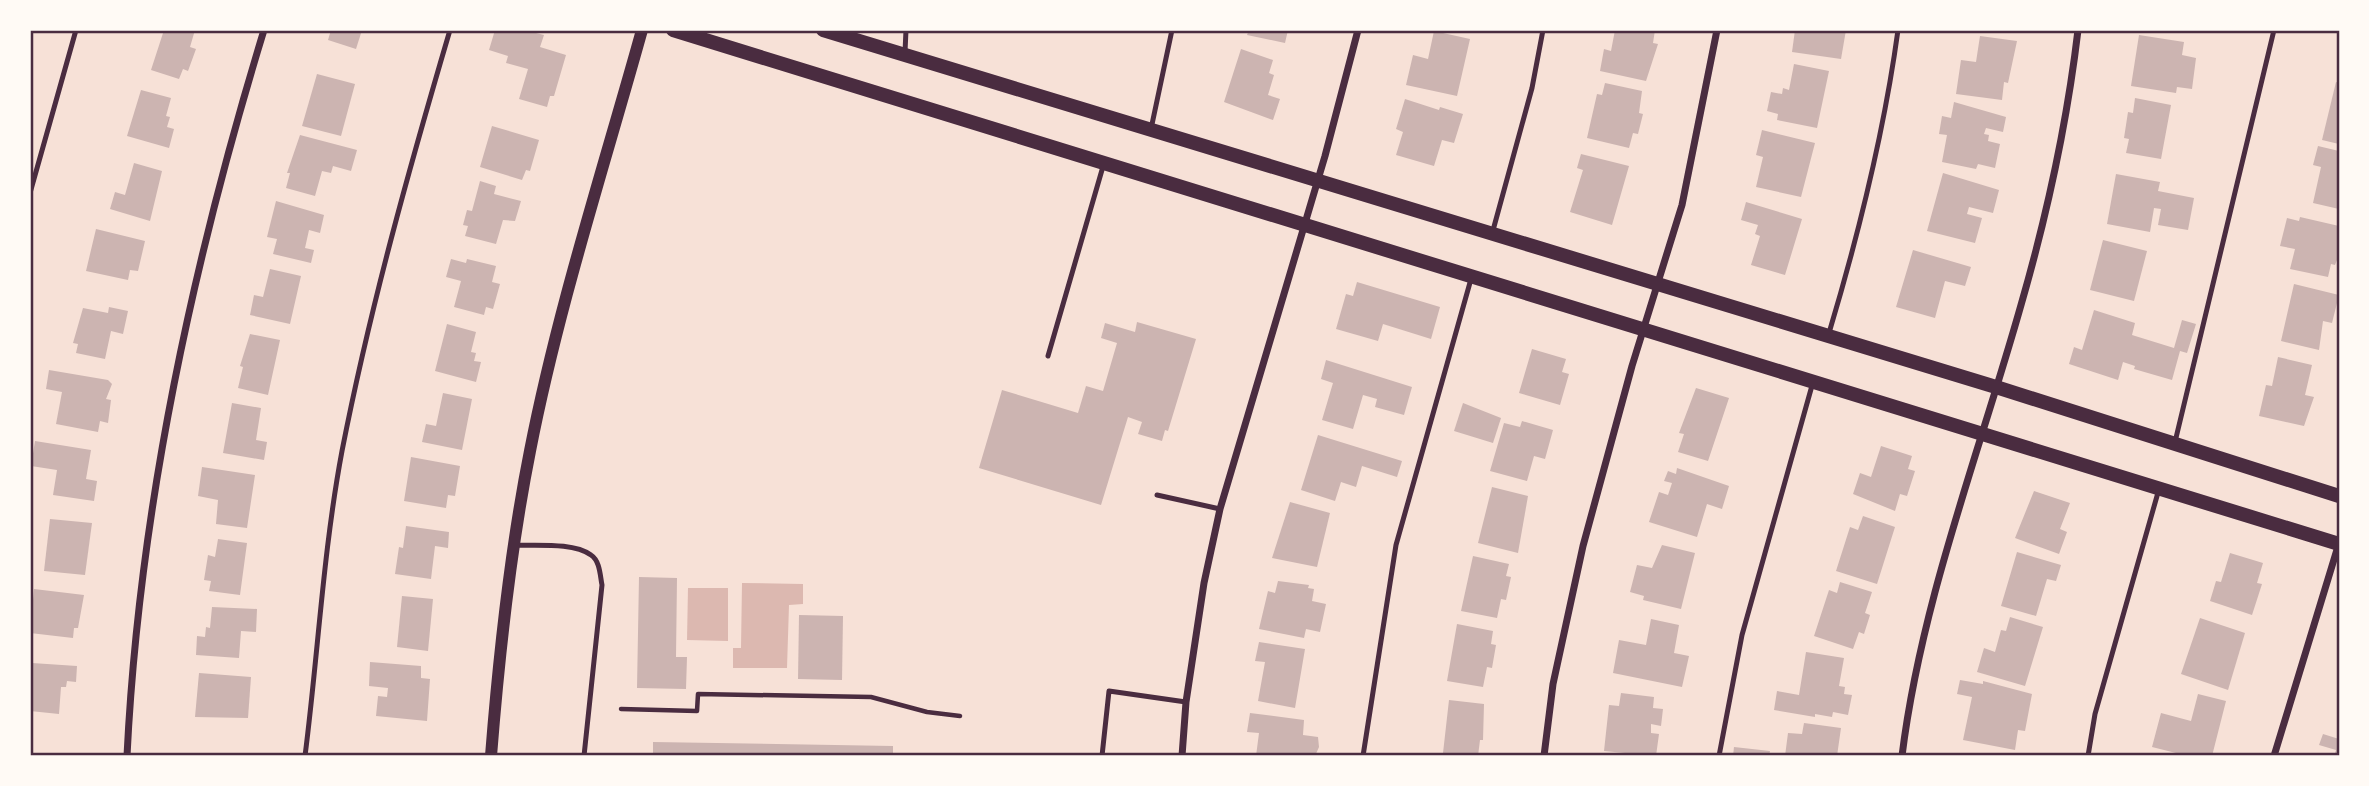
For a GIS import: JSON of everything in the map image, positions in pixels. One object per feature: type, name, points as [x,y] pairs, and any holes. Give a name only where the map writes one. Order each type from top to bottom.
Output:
[{"type":"main road","points":[[673,30],[2339,543]]},
{"type":"main road","points":[[823,30],[851,34],[905,55],[1996,387],[2339,496]]},
{"type":"street","points":[[127,756],[144,568],[177,361],[230,141],[264,30]]},
{"type":"street","points":[[491,756],[498,658],[530,450],[574,262],[642,30]]},
{"type":"street","points":[[1182,756],[1186,702],[1204,583],[1220,509],[1317,181],[1358,30]]},
{"type":"street","points":[[1544,756],[1553,684],[1583,546],[1643,330],[1682,205],[1717,30]]},
{"type":"street","points":[[1902,756],[1926,635],[2055,177],[2078,30]]},
{"type":"street","points":[[2274,756],[2339,543]]},
{"type":"lane","points":[[30,193],[76,30]]},
{"type":"lane","points":[[304,756],[322,589],[342,453],[403,188],[450,30]]},
{"type":"lane","points":[[905,55],[906,30]]},
{"type":"lane","points":[[1151,130],[1172,30]]},
{"type":"lane","points":[[1492,234],[1532,88],[1543,30]]},
{"type":"lane","points":[[1828,336],[1861,227],[1889,94],[1898,30]]},
{"type":"lane","points":[[2175,443],[2274,30]]},
{"type":"lane","points":[[1048,356],[1104,163]]},
{"type":"lane","points":[[1363,756],[1396,545],[1472,277]]},
{"type":"lane","points":[[1719,756],[1742,635],[1814,382]]},
{"type":"lane","points":[[2088,756],[2095,713],[2159,488]]},
{"type":"lane","points":[[1157,495],[1220,509]]},
{"type":"lane","points":[[514,545],[578,550],[592,556],[599,567],[602,585],[584,756]]},
{"type":"lane","points":[[1102,756],[1109,691],[1186,702]]},
{"type":"path","points":[[621,709],[697,711],[698,694],[871,697],[927,712],[960,716]]},
{"type":"shaded area","points":[[742,583],[803,584],[803,604],[789,605],[787,668],[733,668],[733,648],[741,648]]},
{"type":"shaded area","points":[[688,588],[728,588],[728,641],[687,640]]},
{"type":"building","points":[[164,30],[195,30],[190,47],[196,49],[188,71],[183,69],[179,79],[151,70]]},
{"type":"building","points":[[331,30],[362,30],[356,49],[328,40]]},
{"type":"building","points":[[495,30],[524,30],[544,35],[540,47],[566,55],[554,96],[550,96],[547,107],[519,99],[528,69],[506,63],[508,56],[489,50]]},
{"type":"building","points":[[1249,30],[1288,30],[1285,43],[1247,35]]},
{"type":"building","points":[[1615,30],[1655,30],[1653,43],[1658,44],[1646,81],[1600,71],[1604,49],[1611,51]]},
{"type":"building","points":[[1795,30],[1846,30],[1841,59],[1792,52]]},
{"type":"building","points":[[1434,31],[1470,39],[1457,96],[1406,85],[1413,55],[1428,59]]},
{"type":"building","points":[[2139,35],[2184,42],[2182,55],[2196,58],[2192,89],[2177,87],[2176,93],[2131,86]]},
{"type":"building","points":[[1980,36],[2017,41],[2008,83],[2004,82],[2002,100],[1956,94],[1961,60],[1976,62]]},
{"type":"building","points":[[1241,49],[1273,60],[1269,73],[1274,75],[1268,95],[1280,99],[1273,120],[1224,102]]},
{"type":"building","points":[[1794,64],[1829,71],[1817,128],[1777,120],[1778,114],[1767,111],[1771,92],[1782,94],[1783,88],[1789,90]]},
{"type":"building","points":[[317,74],[355,84],[341,136],[302,126]]},
{"type":"building","points":[[2336,82],[2339,83],[2339,144],[2322,140]]},
{"type":"building","points":[[1605,83],[1642,91],[1639,113],[1643,114],[1638,134],[1633,133],[1629,148],[1587,138],[1597,94],[1602,95]]},
{"type":"building","points":[[141,90],[171,98],[166,116],[170,117],[167,127],[174,129],[169,148],[127,136]]},
{"type":"building","points":[[2135,98],[2171,105],[2161,159],[2126,153],[2129,139],[2124,138],[2128,112],[2133,113]]},
{"type":"building","points":[[1405,99],[1439,110],[1440,107],[1463,114],[1454,143],[1442,140],[1434,166],[1396,155],[1403,132],[1396,129]]},
{"type":"building","points":[[1954,102],[2006,117],[2003,132],[1986,128],[1984,134],[1989,135],[1988,141],[2000,144],[1995,168],[1978,164],[1976,169],[1942,162],[1947,135],[1939,134],[1942,116],[1951,118]]},
{"type":"building","points":[[492,126],[539,140],[530,171],[526,170],[522,180],[480,167]]},
{"type":"building","points":[[1762,130],[1815,143],[1801,197],[1756,187],[1763,157],[1756,155]]},
{"type":"building","points":[[300,135],[357,150],[351,171],[333,166],[331,173],[322,171],[315,196],[286,188],[290,173],[287,173]]},
{"type":"building","points":[[2318,146],[2339,151],[2339,209],[2313,203],[2321,167],[2313,165]]},
{"type":"building","points":[[1581,154],[1629,166],[1612,225],[1570,212],[1583,170],[1577,168]]},
{"type":"building","points":[[134,163],[162,171],[150,221],[110,209],[115,192],[125,195]]},
{"type":"building","points":[[1943,173],[1999,190],[1993,213],[1969,207],[1967,214],[1982,218],[1975,243],[1927,231]]},
{"type":"building","points":[[2116,174],[2160,182],[2158,191],[2194,198],[2188,230],[2158,225],[2161,209],[2154,208],[2150,232],[2107,224]]},
{"type":"building","points":[[480,181],[496,186],[494,194],[521,201],[515,221],[503,220],[496,244],[465,236],[468,226],[463,225],[467,210],[472,211]]},
{"type":"building","points":[[276,201],[324,215],[320,233],[309,230],[305,248],[314,250],[311,263],[273,254],[277,239],[267,237]]},
{"type":"building","points":[[1746,202],[1802,219],[1785,275],[1751,265],[1760,236],[1755,234],[1758,225],[1741,220]]},
{"type":"building","points":[[2300,217],[2339,226],[2339,255],[2335,265],[2331,264],[2328,277],[2290,269],[2295,249],[2280,246],[2287,218],[2299,221]]},
{"type":"building","points":[[96,229],[145,241],[138,271],[130,270],[128,280],[86,271]]},
{"type":"building","points":[[2103,240],[2147,251],[2134,301],[2090,290]]},
{"type":"building","points":[[1913,250],[1971,267],[1965,286],[1945,281],[1935,318],[1896,307]]},
{"type":"building","points":[[451,259],[466,263],[467,259],[496,266],[492,282],[500,284],[493,309],[486,307],[484,315],[454,307],[461,281],[446,277]]},
{"type":"building","points":[[270,269],[301,276],[290,324],[250,315],[254,295],[263,297]]},
{"type":"building","points":[[1357,282],[1440,307],[1431,339],[1383,324],[1378,341],[1336,329],[1346,294],[1353,296]]},
{"type":"building","points":[[2294,284],[2339,295],[2332,323],[2323,321],[2319,350],[2281,341]]},
{"type":"building","points":[[109,307],[128,311],[123,334],[111,331],[105,359],[76,353],[78,344],[73,343],[83,308],[108,313]]},
{"type":"building","points":[[2094,310],[2135,323],[2132,335],[2174,348],[2182,320],[2196,324],[2187,353],[2180,351],[2172,380],[2134,369],[2135,366],[2123,362],[2118,380],[2069,364],[2074,347],[2082,350]]},
{"type":"building","points":[[1137,322],[1196,339],[1168,431],[1165,430],[1162,441],[1138,434],[1142,422],[1128,417],[1101,505],[979,468],[1002,390],[1078,413],[1086,386],[1103,391],[1117,343],[1101,338],[1105,323],[1135,332]]},
{"type":"building","points":[[447,324],[476,332],[471,352],[476,353],[474,361],[481,362],[476,382],[435,371]]},
{"type":"building","points":[[250,334],[280,340],[268,395],[238,388],[243,367],[240,366]]},
{"type":"building","points":[[1532,349],[1566,359],[1562,372],[1569,374],[1560,405],[1519,393]]},
{"type":"building","points":[[2278,357],[2312,365],[2305,395],[2314,397],[2304,426],[2259,416],[2266,385],[2272,386]]},
{"type":"building","points":[[1326,360],[1412,387],[1404,415],[1375,407],[1377,399],[1363,395],[1353,429],[1322,420],[1333,383],[1321,379]]},
{"type":"building","points":[[49,370],[108,380],[112,384],[106,399],[111,400],[108,423],[100,421],[98,432],[56,424],[62,392],[46,389]]},
{"type":"building","points":[[1696,388],[1729,398],[1708,461],[1678,452],[1684,434],[1679,433]]},
{"type":"building","points":[[443,393],[472,399],[462,450],[422,442],[426,424],[436,426]]},
{"type":"building","points":[[232,403],[261,408],[256,440],[267,442],[264,460],[223,453]]},
{"type":"building","points":[[1463,403],[1501,418],[1493,443],[1454,431]]},
{"type":"building","points":[[1522,421],[1553,430],[1545,459],[1534,456],[1527,481],[1490,471],[1504,423],[1520,427]]},
{"type":"building","points":[[1318,435],[1402,461],[1397,477],[1362,466],[1356,487],[1341,482],[1335,501],[1301,490]]},
{"type":"building","points":[[35,441],[91,450],[86,479],[97,481],[94,501],[53,495],[57,470],[31,466]]},
{"type":"building","points":[[1881,446],[1912,456],[1908,469],[1915,471],[1907,496],[1900,494],[1895,511],[1853,494],[1860,473],[1871,477]]},
{"type":"building","points":[[411,457],[460,466],[455,496],[448,495],[446,508],[404,501]]},
{"type":"building","points":[[202,467],[255,475],[247,528],[216,524],[218,500],[198,496]]},
{"type":"building","points":[[1677,468],[1729,486],[1722,509],[1707,504],[1697,537],[1649,522],[1659,492],[1668,495],[1672,483],[1664,481],[1668,471],[1676,474]]},
{"type":"building","points":[[1492,487],[1528,496],[1518,553],[1478,543]]},
{"type":"building","points":[[2034,491],[2070,503],[2060,529],[2067,532],[2059,554],[2015,538]]},
{"type":"building","points":[[1290,502],[1330,513],[1317,567],[1272,558]]},
{"type":"building","points":[[1863,516],[1895,527],[1877,584],[1836,571],[1850,527],[1858,530]]},
{"type":"building","points":[[50,519],[92,523],[85,575],[44,571]]},
{"type":"building","points":[[406,526],[449,532],[448,548],[435,546],[431,579],[395,574],[399,547],[403,548]]},
{"type":"building","points":[[218,539],[247,543],[240,595],[209,591],[211,581],[204,580],[208,555],[215,557]]},
{"type":"building","points":[[1662,545],[1695,553],[1681,609],[1643,600],[1644,596],[1630,592],[1637,565],[1652,568]]},
{"type":"building","points":[[2017,552],[2061,565],[2056,581],[2047,579],[2036,616],[2001,606]]},
{"type":"building","points":[[2230,553],[2263,563],[2257,583],[2262,584],[2252,615],[2210,601],[2216,581],[2221,582]]},
{"type":"building","points":[[1473,556],[1509,564],[1506,576],[1511,577],[1506,600],[1501,599],[1497,618],[1461,611]]},
{"type":"building","points":[[639,577],[677,578],[676,657],[687,657],[686,689],[637,688]]},
{"type":"building","points":[[1278,581],[1309,585],[1308,588],[1314,589],[1312,601],[1326,604],[1320,632],[1306,629],[1304,638],[1259,629],[1268,591],[1275,593]]},
{"type":"building","points":[[1840,582],[1872,592],[1865,613],[1870,615],[1864,634],[1859,632],[1853,649],[1814,636],[1829,590],[1837,593]]},
{"type":"building","points":[[34,589],[84,595],[78,628],[74,628],[73,638],[30,633]]},
{"type":"building","points":[[402,596],[433,599],[428,651],[397,647]]},
{"type":"building","points":[[212,607],[257,609],[256,632],[241,631],[239,658],[196,655],[197,636],[205,637],[206,627],[210,628]]},
{"type":"building","points":[[799,615],[843,616],[842,680],[798,679]]},
{"type":"building","points":[[2010,617],[2043,627],[2025,686],[1977,672],[1984,648],[1995,652],[2001,630],[2006,631]]},
{"type":"building","points":[[2200,618],[2245,633],[2228,690],[2181,674]]},
{"type":"building","points":[[1651,619],[1679,625],[1674,653],[1689,656],[1682,687],[1613,673],[1619,640],[1646,645]]},
{"type":"building","points":[[1457,624],[1493,631],[1491,644],[1496,645],[1492,668],[1487,667],[1483,687],[1447,681]]},
{"type":"building","points":[[1259,642],[1305,649],[1295,708],[1258,701],[1265,662],[1255,661]]},
{"type":"building","points":[[1806,652],[1844,658],[1839,686],[1845,687],[1844,694],[1852,695],[1848,715],[1833,712],[1832,717],[1815,714],[1815,717],[1774,710],[1777,691],[1799,695]]},
{"type":"building","points":[[370,662],[421,666],[421,678],[430,679],[427,721],[376,716],[378,696],[387,697],[388,688],[369,686]]},
{"type":"building","points":[[32,663],[77,666],[76,682],[67,681],[66,687],[61,687],[59,714],[30,711]]},
{"type":"building","points":[[199,673],[251,677],[248,718],[195,717]]},
{"type":"building","points":[[1960,680],[1983,684],[1983,681],[2032,694],[2025,731],[2018,730],[2015,750],[1963,740],[1972,697],[1957,694]]},
{"type":"building","points":[[1621,693],[1654,697],[1653,708],[1663,709],[1661,726],[1651,724],[1651,733],[1659,734],[1656,756],[1604,751],[1609,705],[1619,706]]},
{"type":"building","points":[[2198,694],[2226,701],[2212,756],[2188,756],[2152,747],[2161,713],[2191,721]]},
{"type":"building","points":[[1449,700],[1484,704],[1483,740],[1480,740],[1478,756],[1443,753]]},
{"type":"building","points":[[1250,713],[1304,720],[1303,735],[1318,737],[1319,747],[1315,756],[1256,756],[1259,733],[1247,732]]},
{"type":"building","points":[[1804,723],[1841,728],[1837,756],[1785,756],[1788,733],[1802,734]]},
{"type":"building","points":[[2323,734],[2339,739],[2339,756],[2334,756],[2336,750],[2319,745]]},
{"type":"building","points":[[653,742],[893,746],[893,756],[653,756]]},
{"type":"building","points":[[1734,747],[1770,751],[1769,756],[1733,756]]}]
